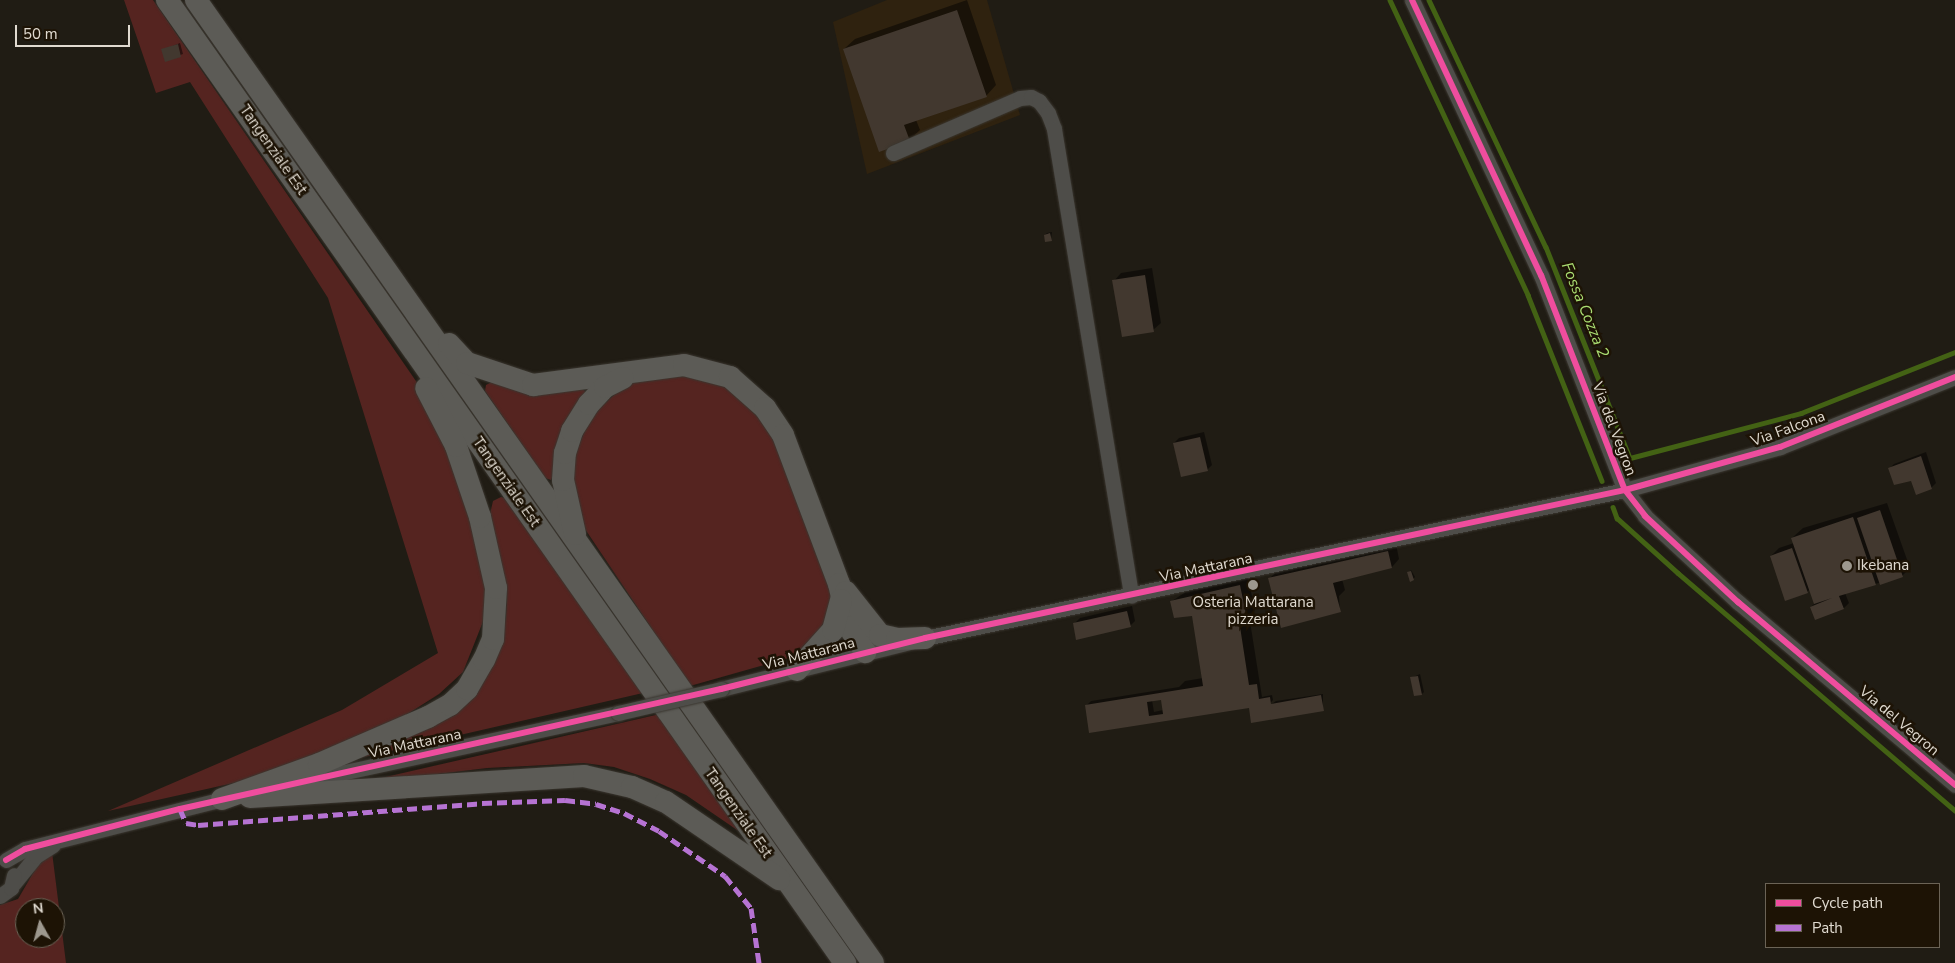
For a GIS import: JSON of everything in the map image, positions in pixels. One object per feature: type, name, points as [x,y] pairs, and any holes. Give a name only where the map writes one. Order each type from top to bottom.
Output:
[{"type":"highway","name":"Tangenziale Est","points":[[167,0],[845,963]]},
{"type":"highway","name":"Tangenziale Est","points":[[196,0],[577,545],[873,963]]},
{"type":"highway","points":[[376,256],[467,363],[533,385],[633,372],[653,367],[684,365],[711,370],[730,377],[765,408],[783,435],[839,584],[849,627],[865,652]]},
{"type":"highway","points":[[222,799],[318,764],[450,705],[467,689],[493,639],[496,588],[480,517],[456,446],[384,309]]},
{"type":"highway","points":[[577,545],[563,480],[565,454],[572,431],[595,396],[633,372]]},
{"type":"highway","points":[[839,584],[867,623],[880,635],[890,638],[925,638]]},
{"type":"highway","points":[[797,670],[833,630],[841,601],[839,584]]},
{"type":"highway","points":[[865,652],[867,623]]},
{"type":"highway","points":[[222,799],[469,781],[584,776],[632,787],[666,802],[791,887]]},
{"type":"street","name":"Via del Vegron","points":[[1412,0],[1541,275],[1625,490],[1645,516],[1738,602],[1955,785]]},
{"type":"street","points":[[893,153],[1020,98],[1031,97],[1039,101],[1048,114],[1054,129],[1131,596]]},
{"type":"street","name":"Via Falcona","points":[[1625,490],[1780,447],[1955,377]]},
{"type":"street","name":"Via Mattarana","points":[[3,859],[26,848],[222,799],[721,689],[925,638],[1131,596],[1625,490]]},
{"type":"street","name":"Via Mattarana","points":[[0,896],[14,883],[36,856],[63,838]]},
{"type":"street","points":[[3,859],[14,870],[14,883]]},
{"type":"shaded area","points":[[124,0],[153,0],[438,413],[461,469],[488,598],[484,619],[463,672],[439,694],[398,720],[265,776],[108,811],[342,710],[438,653],[328,298],[190,82],[156,93]]},
{"type":"shaded area","points":[[887,0],[987,0],[1020,115],[867,174],[833,22]]},
{"type":"shaded area","points":[[662,373],[720,382],[768,426],[831,594],[830,623],[796,656],[690,686],[581,523],[571,491],[574,458],[590,417],[627,383]]},
{"type":"shaded area","points":[[492,382],[584,390],[586,393],[551,480],[545,478],[485,391],[486,385]]},
{"type":"shaded area","points":[[501,497],[505,498],[643,693],[342,762],[427,725],[501,641],[506,617],[507,589],[490,514],[493,501]]},
{"type":"shaded area","points":[[660,714],[740,832],[686,795],[650,779],[614,767],[584,763],[487,768],[355,784]]},
{"type":"shaded area","points":[[52,852],[58,898],[19,898],[36,868]]},
{"type":"shaded area","points":[[15,900],[15,948],[64,948],[66,963],[0,963],[0,905]]},
{"type":"building","points":[[957,10],[987,97],[904,125],[910,141],[879,152],[843,49]]},
{"type":"building","points":[[178,44],[181,57],[165,62],[161,49]]},
{"type":"building","points":[[1050,233],[1052,241],[1045,242],[1044,235]]},
{"type":"building","points":[[1145,275],[1154,332],[1122,337],[1112,280]]},
{"type":"building","points":[[1200,437],[1208,471],[1181,477],[1173,443]]},
{"type":"building","points":[[1921,456],[1932,489],[1916,495],[1911,481],[1894,485],[1888,468]]},
{"type":"building","points":[[1880,510],[1903,577],[1880,585],[1857,518]]},
{"type":"building","points":[[1853,517],[1876,585],[1839,596],[1844,609],[1815,620],[1810,607],[1832,598],[1814,604],[1791,538]]},
{"type":"building","points":[[1792,548],[1808,593],[1785,601],[1770,556]]},
{"type":"building","points":[[1388,551],[1392,568],[1333,583],[1341,612],[1281,628],[1268,578]]},
{"type":"building","points":[[1411,571],[1414,580],[1410,582],[1407,572]]},
{"type":"building","points":[[1240,585],[1247,619],[1239,620],[1249,685],[1257,684],[1259,699],[1270,697],[1271,704],[1321,695],[1324,711],[1251,723],[1249,708],[1089,733],[1085,705],[1203,686],[1192,616],[1174,618],[1170,601]],"holes":[[[1161,700],[1163,714],[1149,716],[1147,702]]]},
{"type":"building","points":[[1127,611],[1131,627],[1076,640],[1073,623]]},
{"type":"building","points":[[1418,676],[1422,695],[1414,696],[1410,677]]},
{"type":"waterway","points":[[1390,0],[1528,295],[1602,481]]},
{"type":"waterway","name":"Fossa Cozza 2","points":[[1429,0],[1546,247],[1630,458],[1801,413],[1955,352]]},
{"type":"waterway","points":[[1613,507],[1617,518],[1678,573],[1955,810]]},
{"type":"marked path","points":[[180,809],[186,823],[198,825],[482,803],[565,800],[596,804],[624,813],[659,831],[725,876],[751,908],[759,963]]},
{"type":"cycle path","points":[[1412,0],[1541,275],[1625,490],[1645,516],[1738,602],[1955,785]]},
{"type":"cycle path","points":[[6,860],[25,849],[180,809],[721,689],[925,638],[1625,490],[1780,447],[1955,377]]},
{"type":"place","name":"Ikebana","points":[[1847,566]]},
{"type":"place","name":"Osteria Mattarana pizzeria","points":[[1253,585]]}]
